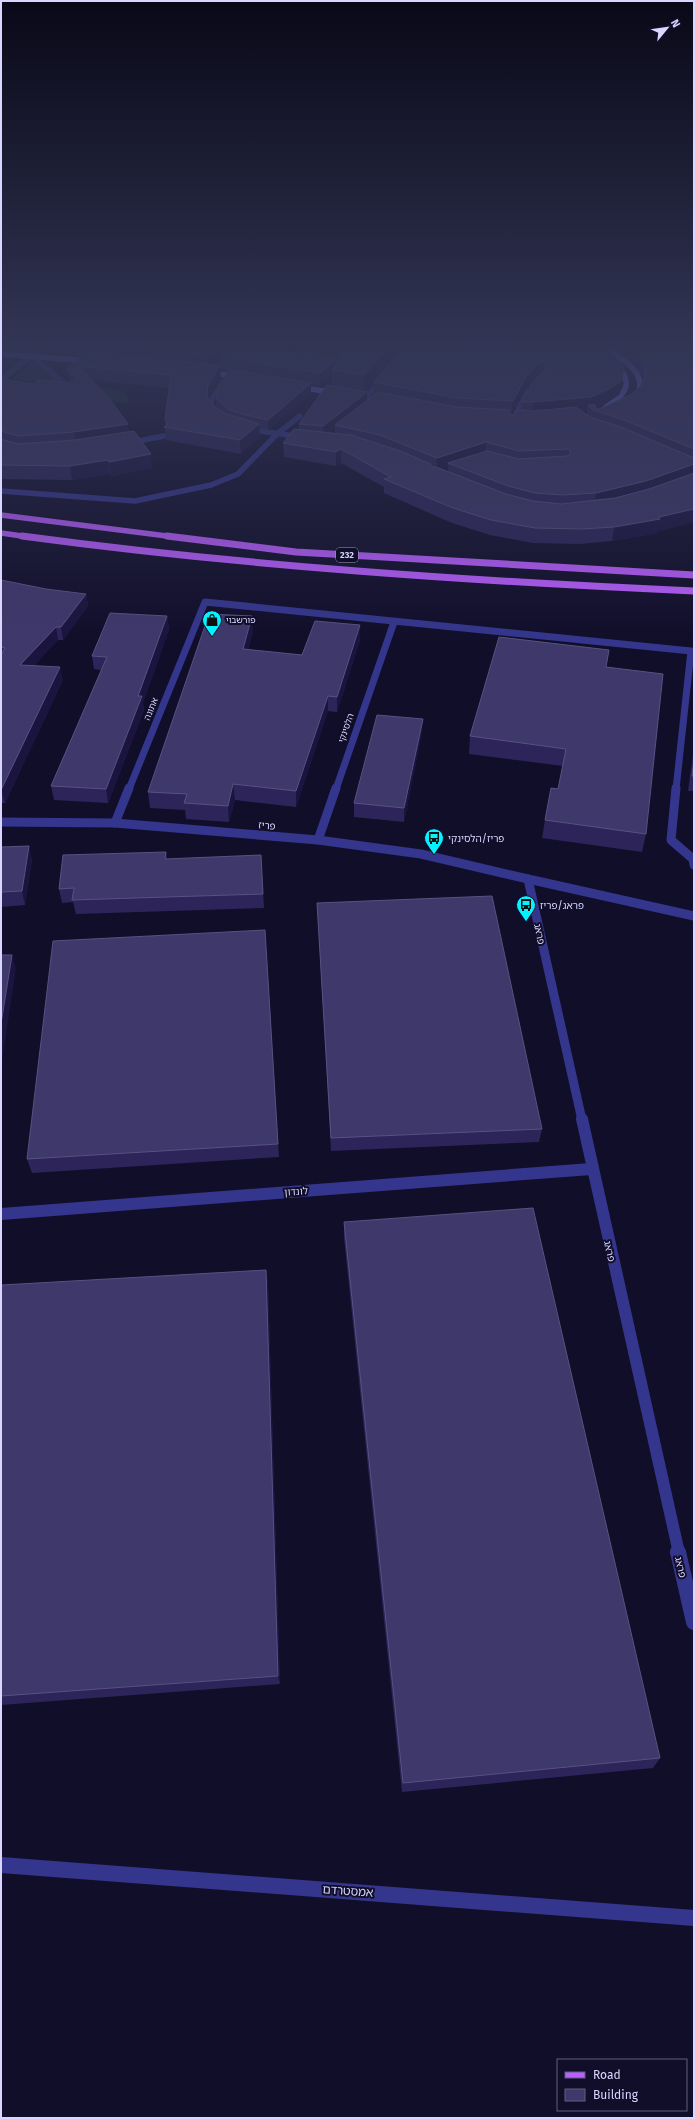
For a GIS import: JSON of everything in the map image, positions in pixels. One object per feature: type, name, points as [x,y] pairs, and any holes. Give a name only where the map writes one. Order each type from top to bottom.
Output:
[{"type":"main road","name":"232","points":[[1,515],[296,552],[694,575]]},
{"type":"main road","name":"232","points":[[1,533],[249,563],[493,581],[694,591]]},
{"type":"street","points":[[121,444],[132,442]]},
{"type":"street","points":[[1,491],[135,501],[211,485],[238,474],[269,442]]},
{"type":"street","name":"אתונה","points":[[115,823],[205,602],[394,622]]},
{"type":"street","points":[[394,622],[691,651],[671,840],[693,859],[694,865]]},
{"type":"street","name":"הלסינקי","points":[[318,840],[394,622]]},
{"type":"street","name":"פריז","points":[[1,822],[115,823],[318,840],[421,854],[694,916]]},
{"type":"street","name":"פראג","points":[[528,879],[591,1169],[694,1622]]},
{"type":"street","name":"לונדון","points":[[1,1214],[591,1169]]},
{"type":"street","name":"אמסטרדם","points":[[1,1865],[694,1918]]},
{"type":"building","points":[[1,442],[11,442],[18,444],[48,442],[142,442],[151,454],[109,462],[108,460],[70,466],[1,465]]},
{"type":"building","points":[[372,442],[403,452],[430,464],[432,467],[436,467],[506,494],[533,501],[561,504],[615,498],[649,489],[694,473],[694,509],[659,517],[660,519],[614,527],[582,529],[535,528],[491,520],[453,508],[384,479],[391,477],[341,449],[336,452],[283,443]]},
{"type":"building","points":[[397,442],[656,442],[694,458],[694,464],[646,481],[596,493],[562,495],[535,493],[508,486],[448,463],[487,451],[519,459],[567,456],[571,454],[569,449],[519,451],[486,442],[437,458]]},
{"type":"building","points":[[677,442],[694,442],[694,449]]},
{"type":"building","points":[[1,580],[46,589],[86,594],[61,627],[56,627],[20,665],[60,667],[1,790],[1,655],[5,648],[1,647]]},
{"type":"building","points":[[110,613],[167,616],[138,696],[142,696],[106,789],[51,786],[107,657],[92,656]]},
{"type":"building","points":[[209,614],[252,616],[243,649],[302,655],[315,621],[360,625],[337,697],[328,696],[296,791],[233,784],[228,806],[184,803],[187,794],[148,792]]},
{"type":"building","points":[[499,637],[609,650],[606,667],[663,674],[646,834],[545,820],[551,788],[558,789],[566,749],[470,736]]},
{"type":"building","points":[[377,715],[423,719],[404,808],[354,803]]},
{"type":"building","points":[[694,761],[694,776],[692,776]]},
{"type":"building","points":[[29,846],[22,891],[1,892],[1,847]]},
{"type":"building","points":[[166,852],[165,859],[261,855],[263,894],[72,900],[74,888],[59,889],[63,855]]},
{"type":"building","points":[[492,896],[542,1129],[331,1138],[317,903]]},
{"type":"building","points":[[265,930],[278,1144],[27,1159],[53,941]]},
{"type":"building","points":[[1,955],[12,955],[1,1024]]},
{"type":"building","points":[[533,1208],[660,1758],[403,1783],[344,1222]]},
{"type":"building","points":[[266,1270],[278,1676],[1,1696],[2,1285]]},
{"type":"place","name":"פורשבוי","points":[[212,637]]},
{"type":"place","name":"פריז/הלסינקי","points":[[434,855]]},
{"type":"place","name":"פראג/פריז","points":[[526,922]]}]
